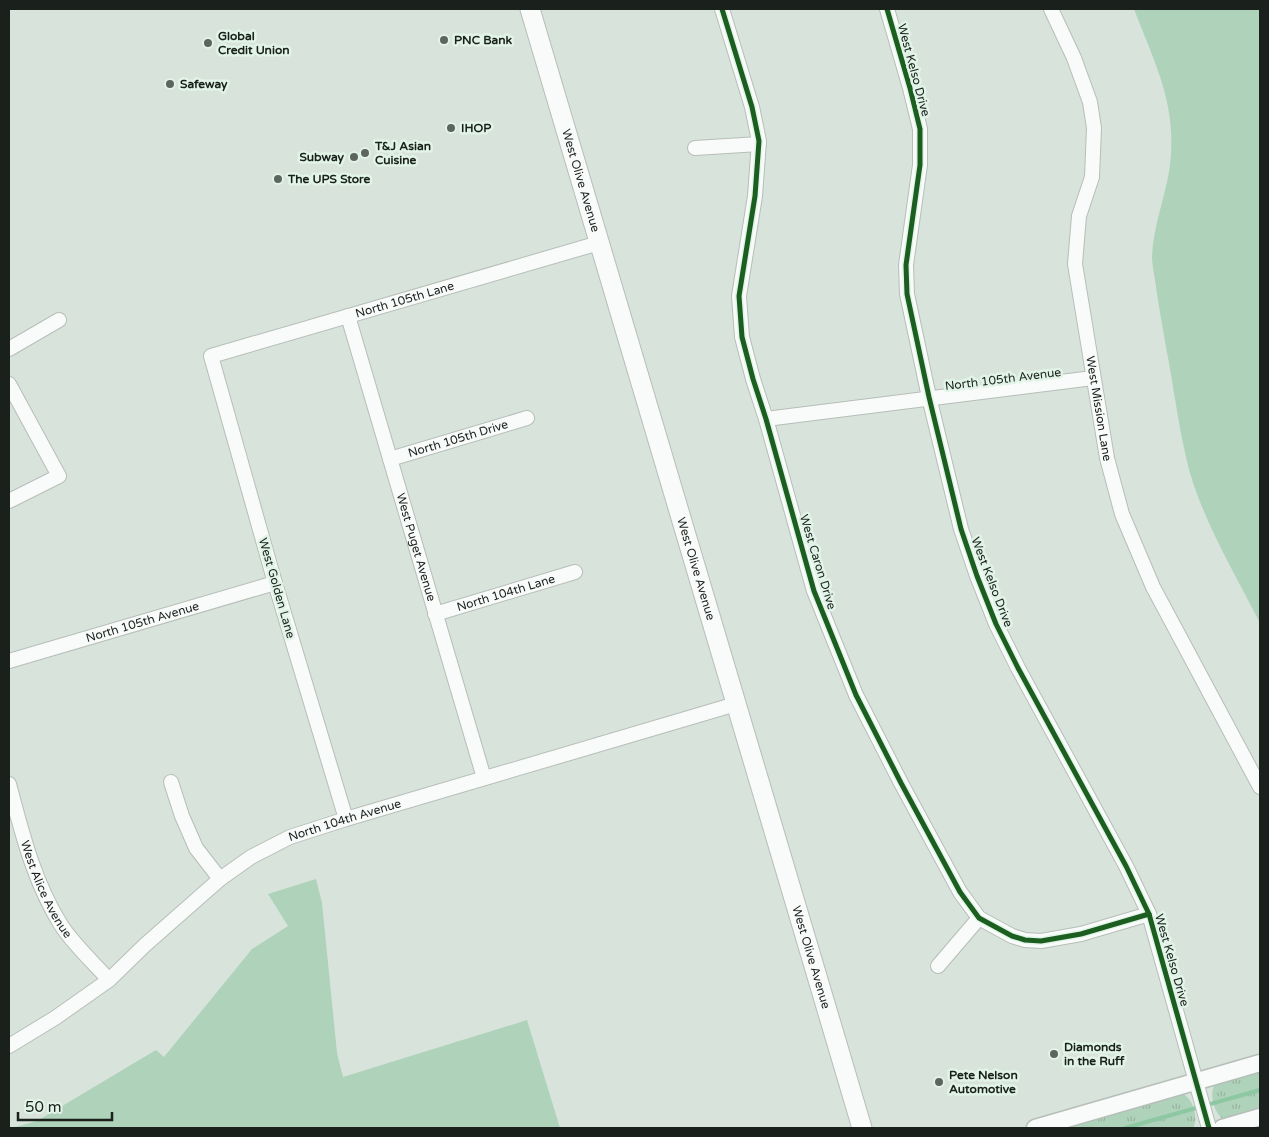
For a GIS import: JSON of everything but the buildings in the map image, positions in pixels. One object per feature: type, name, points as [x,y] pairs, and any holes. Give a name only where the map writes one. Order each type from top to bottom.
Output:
[{"type":"main road","name":"West Olive Avenue","points":[[530,9],[862,1128]]},
{"type":"street","name":"West Caron Drive","points":[[722,9],[752,108],[759,144],[755,196],[739,296],[742,337],[814,591],[856,695],[900,782],[960,892],[979,918],[1012,936],[1024,940],[1041,941],[1081,934],[1149,914]]},
{"type":"street","name":"West Kelso Drive","points":[[887,9],[920,129],[920,164],[906,265],[907,284],[913,324],[929,397],[961,529],[976,576],[996,624],[1126,866],[1149,914],[1209,1128]]},
{"type":"street","name":"West Mission Lane","points":[[1050,9],[1082,79],[1090,102],[1094,128],[1092,177],[1079,216],[1076,264],[1107,458],[1122,514],[1153,586],[1260,787]]},
{"type":"street","points":[[695,148],[759,144]]},
{"type":"street","name":"North 105th Lane","points":[[210,356],[599,242]]},
{"type":"street","name":"West Puget Avenue","points":[[348,316],[484,778]]},
{"type":"street","points":[[9,349],[59,320]]},
{"type":"street","name":"West Golden Lane","points":[[210,356],[275,583],[346,819]]},
{"type":"street","name":"North 105th Avenue","points":[[766,418],[1094,378]]},
{"type":"street","points":[[9,384],[59,476],[9,501]]},
{"type":"street","name":"North 105th Drive","points":[[390,459],[527,418]]},
{"type":"street","name":"North 104th Lane","points":[[435,614],[575,572]]},
{"type":"street","name":"North 105th Avenue","points":[[9,661],[275,583]]},
{"type":"street","name":"North 104th Avenue","points":[[9,1046],[55,1018],[109,980],[145,945],[220,879],[251,857],[290,837],[736,704]]},
{"type":"street","points":[[171,782],[182,816],[196,848],[220,879]]},
{"type":"street","name":"West Alice Avenue","points":[[9,784],[33,869],[47,900],[62,926],[109,980]]},
{"type":"street","points":[[938,966],[979,918]]},
{"type":"street","points":[[1035,1128],[1260,1063]]},
{"type":"street","points":[[1222,1128],[1260,1117]]},
{"type":"green space","points":[[1134,9],[1260,9],[1260,623],[1204,512],[1190,473],[1183,442],[1152,260],[1154,235],[1169,172],[1171,127],[1164,88]]},
{"type":"green space","points":[[316,879],[322,903],[337,1053],[343,1077],[527,1020],[560,1128],[12,1128],[37,1121],[156,1050],[164,1057],[252,949],[288,926],[268,894]]},
{"type":"green space","points":[[1260,1070],[1260,1112],[1225,1121],[1218,1114],[1212,1099],[1215,1084]]},
{"type":"green space","points":[[1180,1093],[1188,1098],[1194,1108],[1195,1124],[1193,1128],[1059,1128]]},
{"type":"waterway","points":[[1125,1128],[1260,1090]]},
{"type":"cycle path","points":[[722,9],[752,107],[759,141],[755,196],[739,296],[742,337],[814,591],[856,695],[960,892],[979,918],[1012,936],[1025,940],[1041,941],[1081,934],[1149,914]]},
{"type":"cycle path","points":[[887,9],[920,129],[920,165],[906,265],[907,294],[929,397],[961,529],[996,624],[1126,866],[1149,914],[1209,1128]]},
{"type":"place","name":"PNC Bank","points":[[444,40]]},
{"type":"place","name":"Global Credit Union","points":[[208,43]]},
{"type":"place","name":"Safeway","points":[[170,84]]},
{"type":"place","name":"IHOP","points":[[451,128]]},
{"type":"place","name":"T&J Asian Cuisine","points":[[365,153]]},
{"type":"place","name":"Subway","points":[[354,157]]},
{"type":"place","name":"The UPS Store","points":[[278,179]]},
{"type":"place","name":"Diamonds in the Ruff","points":[[1054,1054]]},
{"type":"place","name":"Pete Nelson Automotive","points":[[939,1082]]}]
